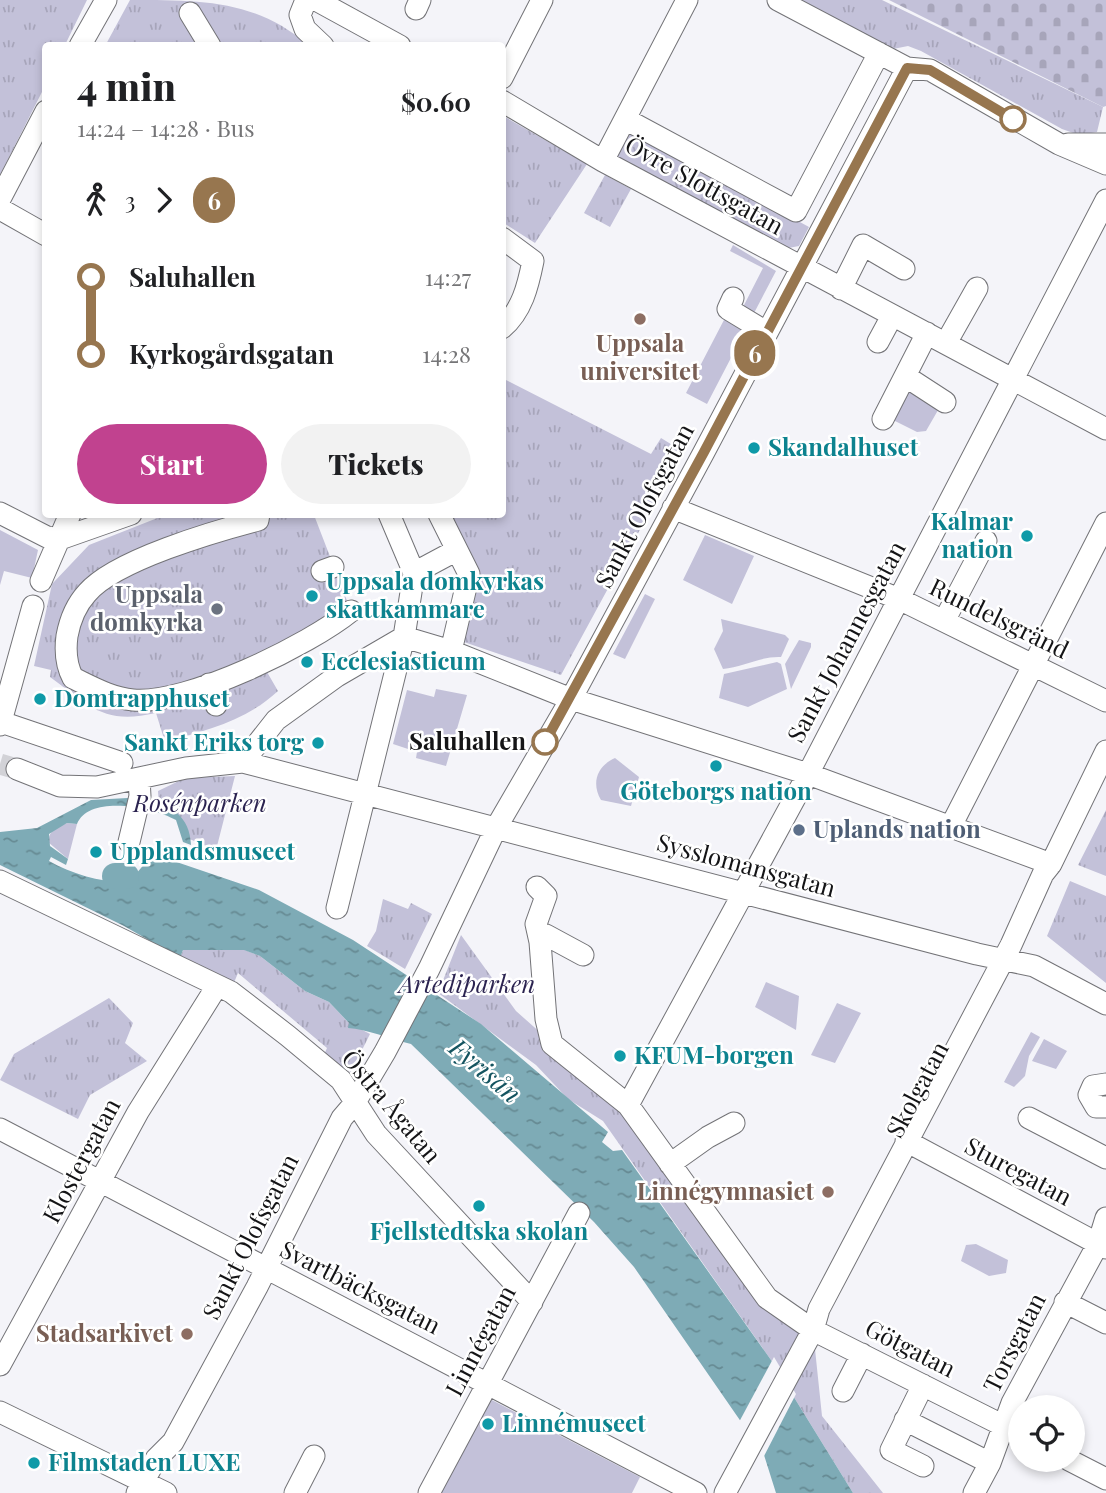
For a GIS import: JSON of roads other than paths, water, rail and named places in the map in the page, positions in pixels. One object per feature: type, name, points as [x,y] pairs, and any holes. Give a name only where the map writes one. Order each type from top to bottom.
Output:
[{"type":"street","points":[[82,42],[106,0]]},
{"type":"street","points":[[306,0],[300,15],[305,29],[319,42]]},
{"type":"street","points":[[316,0],[393,42]]},
{"type":"street","points":[[506,70],[542,0]]},
{"type":"street","points":[[603,161],[687,0]]},
{"type":"street","points":[[778,0],[907,68],[930,70],[1059,144],[1106,164]]},
{"type":"street","points":[[190,13],[207,42]]},
{"type":"street","name":"Övre Slottsgatan","points":[[625,119],[796,211],[879,53]]},
{"type":"street","name":"Sankt Olofsgatan","points":[[152,1490],[169,1465],[173,1442],[266,1269],[336,1128],[381,1059],[429,970],[496,828],[571,699],[907,68]]},
{"type":"street","name":"Övre Slottsgatan","points":[[506,103],[603,161],[800,268],[1106,429]]},
{"type":"street","points":[[0,199],[42,119]]},
{"type":"street","points":[[1059,144],[1106,144]]},
{"type":"street","name":"Sankt Johannesgatan","points":[[628,1105],[808,775],[1106,200]]},
{"type":"street","points":[[0,209],[42,233]]},
{"type":"street","points":[[506,241],[533,261],[527,289],[512,320],[506,325]]},
{"type":"street","points":[[841,289],[863,245],[904,269]]},
{"type":"street","points":[[946,343],[977,288]]},
{"type":"street","points":[[733,298],[728,309],[766,332]]},
{"type":"street","points":[[878,342],[892,316]]},
{"type":"street","points":[[883,419],[927,333]]},
{"type":"street","points":[[905,376],[945,402]]},
{"type":"street","name":"Rundelsgränd","points":[[673,508],[899,599],[1106,701]]},
{"type":"street","points":[[0,513],[47,537],[60,539],[120,518]]},
{"type":"street","points":[[41,581],[68,518]]},
{"type":"street","points":[[256,518],[172,547],[127,566],[87,592],[71,618],[66,653],[73,678],[102,692],[133,700],[156,699],[209,684],[257,666],[351,611]]},
{"type":"street","points":[[337,908],[404,637],[414,573],[391,518]]},
{"type":"street","points":[[441,518],[469,574],[451,650]]},
{"type":"street","points":[[951,826],[1106,523]]},
{"type":"street","points":[[944,621],[986,541]]},
{"type":"street","points":[[414,573],[457,550]]},
{"type":"street","points":[[33,606],[1,723],[122,763]]},
{"type":"street","points":[[17,769],[69,787],[97,788],[138,796],[186,768],[243,762],[276,720],[337,676],[404,637],[451,650],[571,699],[808,775],[1051,864]]},
{"type":"street","points":[[209,684],[216,705]]},
{"type":"street","name":"Skolgatan","points":[[724,1493],[813,1331],[830,1313],[912,1144],[1049,880],[1051,864],[1106,751]]},
{"type":"street","name":"Sysslomansgatan","points":[[243,762],[366,796],[1034,965],[1106,1004]]},
{"type":"street","points":[[130,842],[138,796]]},
{"type":"street","name":"Östra Ågatan","points":[[0,881],[232,992],[341,1080],[354,1104],[376,1134],[532,1302]]},
{"type":"street","points":[[537,887],[545,896],[536,924],[540,942]]},
{"type":"street","points":[[540,942],[546,935],[583,955]]},
{"type":"street","name":"Götgatan","points":[[540,942],[546,1019],[552,1044],[628,1105],[767,1298],[813,1331],[1008,1427]]},
{"type":"street","name":"Klostergatan","points":[[0,1365],[144,1102],[217,986]]},
{"type":"street","points":[[1106,1084],[1093,1086],[1089,1095],[1096,1107],[1106,1107]]},
{"type":"street","points":[[1030,1118],[1106,1158]]},
{"type":"street","points":[[670,1164],[708,1137],[734,1123]]},
{"type":"street","name":"Svartbäcksgatan","points":[[0,1129],[696,1493]]},
{"type":"street","name":"Sturegatan","points":[[912,1144],[1102,1246]]},
{"type":"street","name":"Linnégatan","points":[[429,1493],[579,1213]]},
{"type":"street","name":"Torsgatan","points":[[1026,1395],[1065,1302],[1102,1246],[1106,1218]]},
{"type":"street","points":[[1065,1302],[1106,1323]]},
{"type":"street","points":[[843,1391],[862,1353]]},
{"type":"street","points":[[923,1385],[891,1450],[923,1466]]},
{"type":"street","points":[[0,1412],[152,1490]]},
{"type":"street","points":[[905,1420],[990,1463]]},
{"type":"street","name":"Torsgatan","points":[[980,1491],[990,1463],[1008,1435]]},
{"type":"street","points":[[295,1493],[314,1456]]},
{"type":"street","points":[[1085,1468],[1106,1479]]},
{"type":"water","name":"Fyrisån","points":[[146,797],[171,808],[183,819],[191,845],[183,842],[176,820],[166,815],[138,808],[108,806],[94,809],[84,815],[77,824],[67,823],[49,834],[50,846],[68,859],[66,865],[51,857],[49,861],[88,877],[129,882],[153,854],[259,890],[353,940],[481,1024],[608,1132],[602,1142],[613,1151],[622,1150],[771,1360],[853,1493],[776,1493],[764,1455],[634,1267],[594,1222],[411,1044],[348,1028],[349,1023],[329,1002],[305,991],[260,956],[244,950],[183,950],[180,958],[124,926],[0,865],[0,832],[37,828],[91,800]]},
{"type":"waterway","points":[[115,876],[126,876]]},
{"type":"tunnel","points":[[0,764],[17,769]]},
{"type":"place","name":"Uppsala universitet","points":[[640,319]]},
{"type":"place","name":"Skandalhuset","points":[[754,448]]},
{"type":"place","name":"Kalmar nation","points":[[1027,536]]},
{"type":"place","name":"Uppsala domkyrkas skattkammare","points":[[312,596]]},
{"type":"place","name":"Uppsala domkyrka","points":[[217,609]]},
{"type":"place","name":"Ecclesiasticum","points":[[307,662]]},
{"type":"place","name":"Domtrapphuset","points":[[40,699]]},
{"type":"place","name":"Saluhallen","points":[[545,742]]},
{"type":"place","name":"Sankt Eriks torg","points":[[318,743]]},
{"type":"place","name":"Göteborgs nation","points":[[716,766]]},
{"type":"place","name":"Uplands nation","points":[[799,830]]},
{"type":"place","name":"Upplandsmuseet","points":[[96,852]]},
{"type":"place","name":"KFUM-borgen","points":[[620,1056]]},
{"type":"place","name":"Linnégymnasiet","points":[[828,1192]]},
{"type":"place","name":"Fjellstedtska skolan","points":[[479,1206]]},
{"type":"place","name":"Stadsarkivet","points":[[187,1334]]},
{"type":"place","name":"Linnémuseet","points":[[488,1424]]},
{"type":"place","name":"Filmstaden LUXE","points":[[34,1463]]},
{"type":"park label","name":"Rosénparken","points":[[200,804]]},
{"type":"park label","name":"Artediparken","points":[[467,985]]}]
